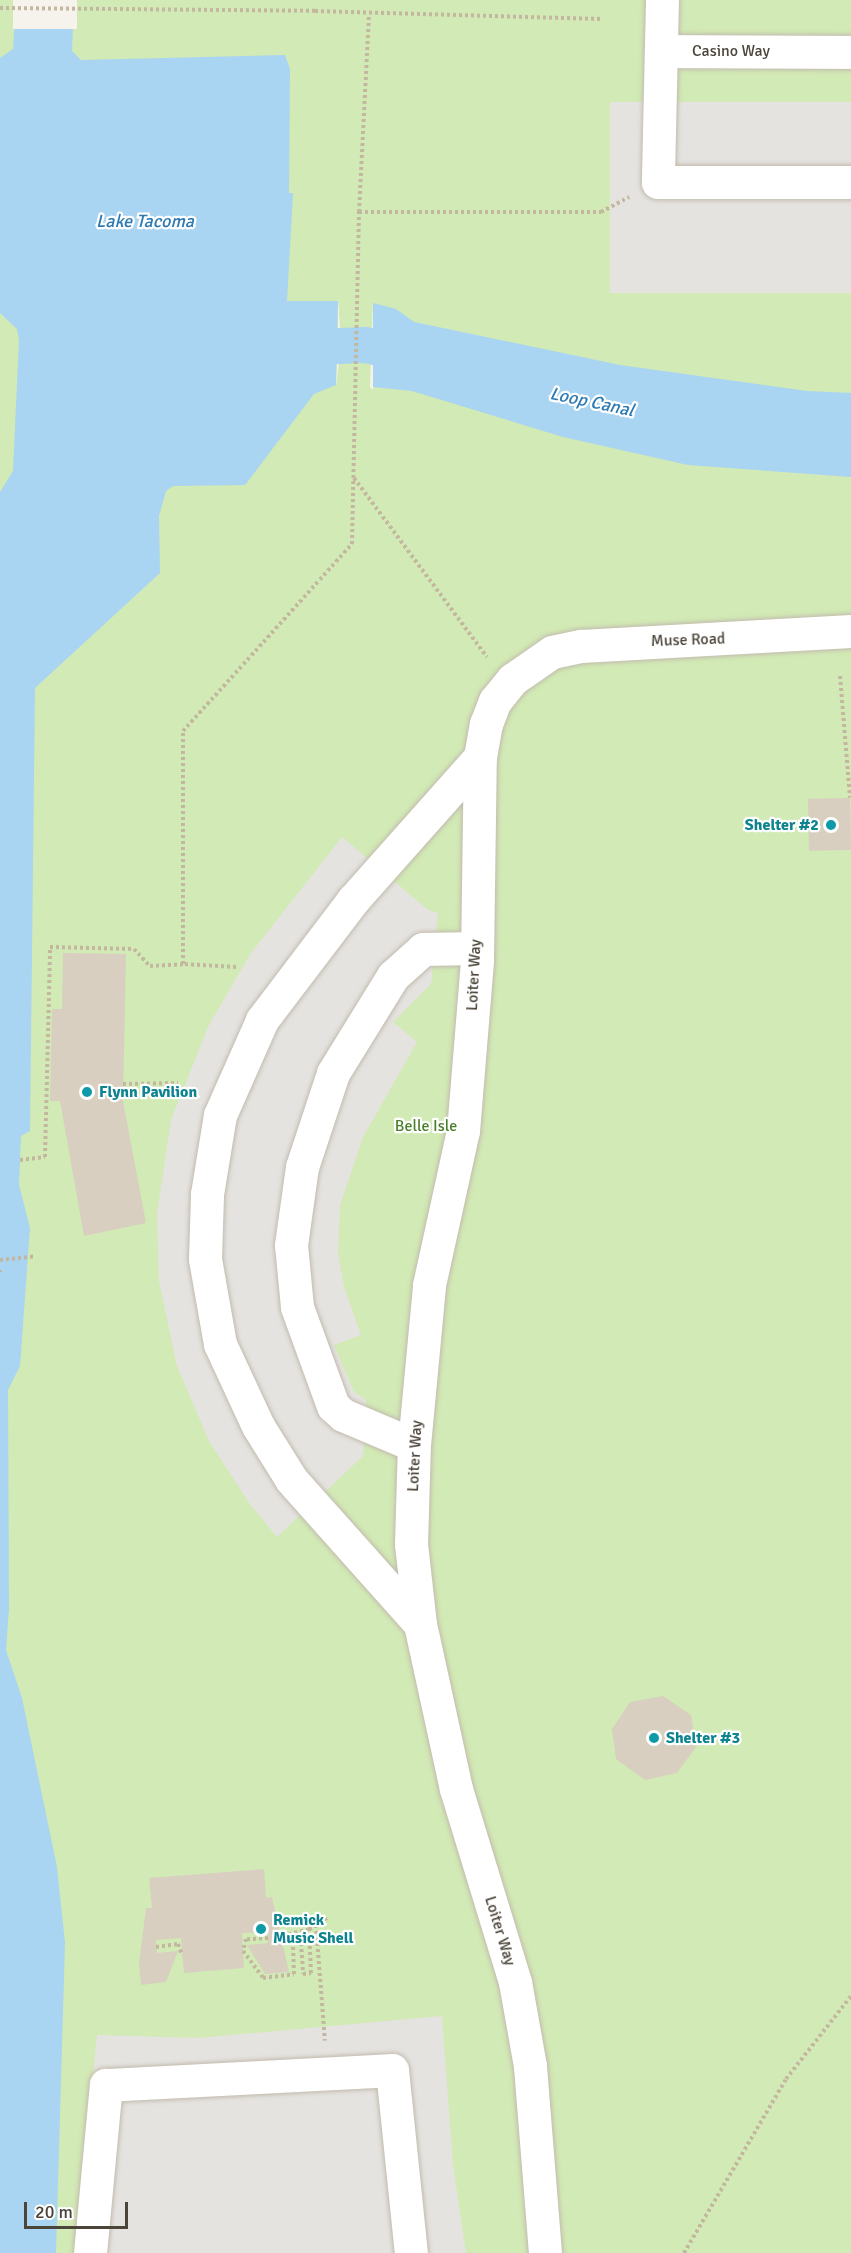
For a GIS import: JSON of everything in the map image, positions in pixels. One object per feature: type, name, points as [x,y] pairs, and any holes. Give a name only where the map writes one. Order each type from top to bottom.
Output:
[{"type":"street","points":[[662,0],[658,182],[851,182]]},
{"type":"street","name":"Casino Way","points":[[662,51],[851,52]]},
{"type":"street","name":"Muse Road","points":[[530,664],[552,652],[581,646],[851,631]]},
{"type":"street","name":"Loiter Way","points":[[530,664],[495,701],[480,757],[476,948],[463,1131],[429,1285],[414,1445],[411,1544],[420,1624],[456,1789],[515,1982],[530,2066],[545,2253]]},
{"type":"street","points":[[420,1624],[291,1479],[258,1426],[220,1344],[205,1259],[207,1194],[220,1115],[262,1020],[353,900],[480,757]]},
{"type":"street","points":[[414,1445],[343,1415],[333,1406],[297,1307],[291,1245],[302,1167],[333,1073],[393,976],[423,949],[476,948]]},
{"type":"street","points":[[90,2253],[106,2085],[392,2070],[411,2253]]},
{"type":"path","points":[[0,8],[315,11],[369,15],[602,19]]},
{"type":"path","points":[[183,964],[183,731],[352,544],[356,280],[369,15]]},
{"type":"path","points":[[359,212],[601,212],[658,182]]},
{"type":"path","points":[[354,478],[476,647],[492,662]]},
{"type":"path","points":[[840,676],[850,798]]},
{"type":"path","points":[[20,1160],[45,1157],[50,947],[134,949],[150,966],[183,964],[236,967]]},
{"type":"path","points":[[123,1084],[178,1083]]},
{"type":"path","points":[[0,1260],[36,1256]]},
{"type":"path","points":[[283,1936],[309,1929],[328,1917]]},
{"type":"path","points":[[316,1925],[327,2074]]},
{"type":"path","points":[[268,1938],[246,1939],[243,1951],[263,1978],[294,1974],[293,1943],[301,1942],[303,1974],[311,1973],[309,1929]]},
{"type":"path","points":[[156,1947],[178,1944],[182,1955]]},
{"type":"path","points":[[684,2253],[786,2079],[851,1996]]},
{"type":"green space","name":"Belle Isle","points":[[0,0],[851,0],[851,2253],[0,2253]]},
{"type":"shaded area","points":[[610,102],[851,102],[851,293],[610,293]]},
{"type":"shaded area","points":[[342,837],[428,910],[438,913],[431,984],[393,1022],[417,1042],[363,1137],[340,1205],[338,1253],[344,1287],[361,1335],[334,1345],[354,1392],[366,1400],[363,1456],[277,1537],[249,1503],[209,1441],[177,1366],[159,1281],[157,1214],[171,1120],[209,1025],[251,953]]},
{"type":"shaded area","points":[[442,2016],[453,2165],[466,2253],[75,2253],[97,2035],[199,2038]]},
{"type":"water","name":"Lake Tacoma","points":[[16,0],[74,0],[72,51],[81,60],[285,55],[290,69],[289,193],[293,193],[287,301],[338,301],[336,385],[314,394],[245,485],[173,486],[166,491],[159,516],[160,573],[35,688],[30,1131],[21,1136],[19,1185],[30,1228],[20,1366],[8,1390],[9,1608],[6,1650],[22,1698],[57,1867],[65,1943],[56,2253],[0,2253],[0,492],[13,471],[19,340],[17,329],[0,313],[0,58],[13,49]]},
{"type":"water","points":[[373,303],[396,309],[414,322],[620,365],[807,391],[851,393],[851,477],[688,465],[563,437],[412,391],[373,387]]},
{"type":"pier","points":[[13,0],[77,0],[77,29],[13,29]]},
{"type":"pier","points":[[338,298],[341,344],[336,388],[338,344]]},
{"type":"pier","points":[[373,300],[373,390],[370,387]]},
{"type":"building","name":"Shelter #2","points":[[850,798],[851,850],[809,851],[808,799]]},
{"type":"building","name":"Flynn Pavilion","points":[[63,953],[126,954],[123,1101],[146,1223],[84,1236],[60,1101],[50,1101],[52,1009],[62,1009]]},
{"type":"building","name":"Shelter #3","points":[[663,1696],[691,1715],[696,1747],[677,1773],[645,1780],[616,1759],[612,1729],[630,1702]]},
{"type":"building","name":"Remick Music Shell","points":[[264,1869],[266,1898],[272,1897],[289,1972],[265,1974],[247,1945],[268,1943],[267,1932],[242,1933],[244,1968],[184,1973],[181,1938],[156,1940],[157,1953],[178,1951],[166,1982],[141,1985],[139,1964],[146,1908],[152,1908],[149,1878]]},
{"type":"waterway","name":"Loop Canal","points":[[289,348],[365,345],[421,357]]},
{"type":"place","name":"Shelter #2","points":[[831,825]]},
{"type":"place","name":"Flynn Pavilion","points":[[87,1092]]},
{"type":"place","name":"Shelter #3","points":[[654,1738]]},
{"type":"place","name":"Remick Music Shell","points":[[261,1929]]}]
